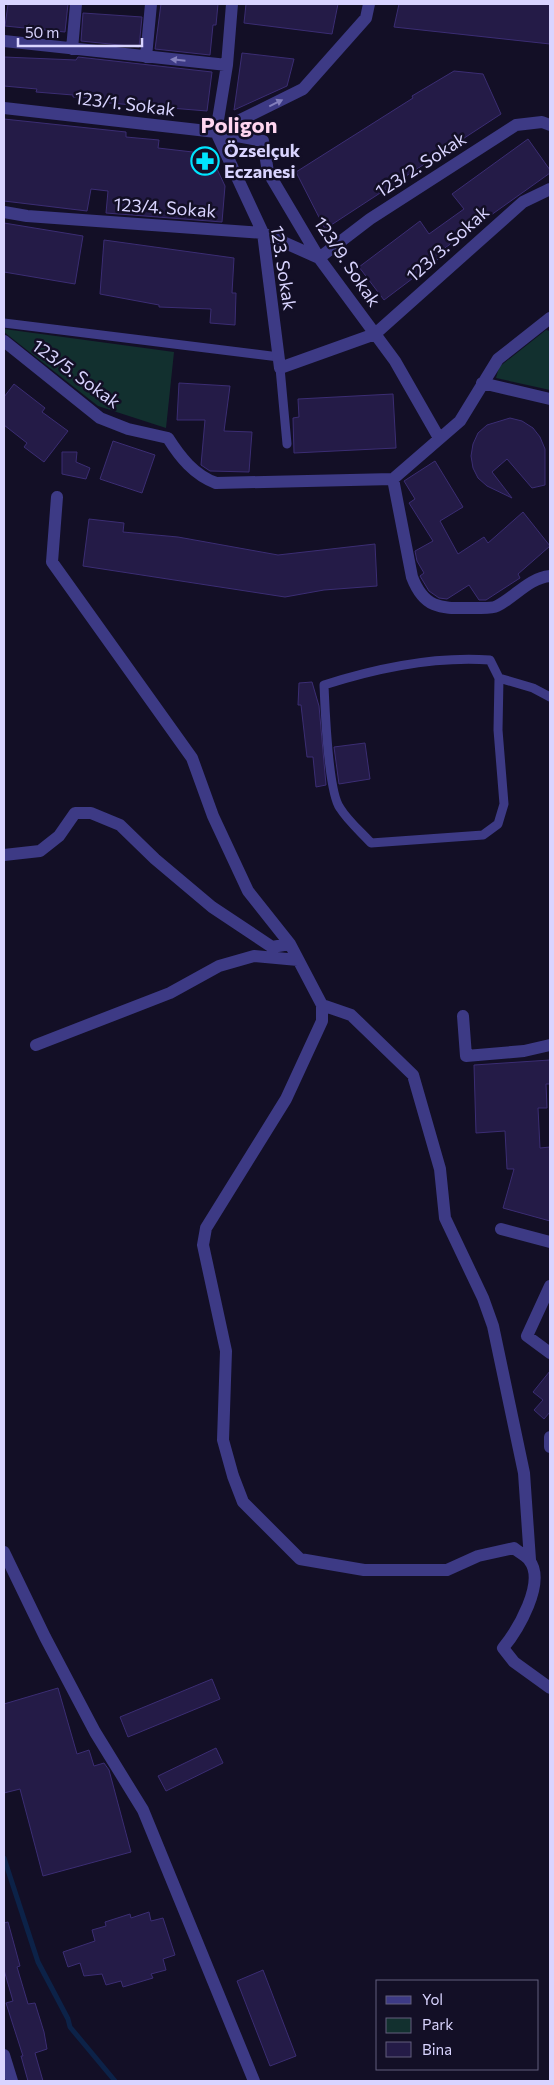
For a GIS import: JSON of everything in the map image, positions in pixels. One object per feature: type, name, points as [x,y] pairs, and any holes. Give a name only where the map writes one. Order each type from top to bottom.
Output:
[{"type":"street","points":[[72,49],[76,4]]},
{"type":"street","points":[[146,57],[151,4]]},
{"type":"street","points":[[216,132],[226,65],[232,4]]},
{"type":"street","points":[[216,132],[303,89],[366,18],[369,4]]},
{"type":"street","points":[[4,41],[226,65]]},
{"type":"street","name":"123/1. Sokak","points":[[4,108],[216,132]]},
{"type":"street","name":"123/2. Sokak","points":[[319,258],[370,219],[516,124],[542,122],[550,126]]},
{"type":"street","name":"123. Sokak","points":[[216,132],[263,233],[279,363]]},
{"type":"street","name":"123/9. Sokak","points":[[216,132],[263,141],[268,172],[319,258],[395,361],[439,438]]},
{"type":"street","name":"123/3. Sokak","points":[[375,334],[522,202],[550,189]]},
{"type":"street","name":"123/4. Sokak","points":[[4,212],[27,216],[263,233],[319,258]]},
{"type":"street","points":[[550,318],[498,358],[460,422],[393,478],[412,578],[416,588],[437,608],[495,608],[540,577],[550,576]]},
{"type":"street","points":[[279,363],[375,334]]},
{"type":"street","name":"123/5. Sokak","points":[[4,341],[100,418],[128,430],[168,438],[180,457],[204,478],[216,482],[290,482],[393,478]]},
{"type":"street","points":[[482,383],[550,399]]},
{"type":"street","points":[[57,497],[52,562],[192,758],[213,816],[248,891],[290,944],[322,1005],[322,1021],[286,1099],[206,1228],[203,1244],[226,1351],[223,1440],[233,1476],[243,1502],[300,1559],[364,1570],[447,1570],[478,1556],[514,1548],[530,1560]]},
{"type":"street","points":[[4,855],[40,851],[58,836],[75,813],[91,813],[120,826],[154,859],[212,907],[272,946],[290,944]]},
{"type":"street","points":[[36,1045],[170,993],[219,966],[254,956],[298,960]]},
{"type":"street","points":[[322,1005],[351,1015],[413,1076],[440,1170],[445,1218],[483,1298],[493,1326],[524,1473],[530,1560],[535,1578],[531,1598],[517,1631],[503,1648],[514,1662],[550,1688]]},
{"type":"street","points":[[463,1016],[466,1056],[524,1051],[550,1045]]},
{"type":"street","points":[[501,1229],[550,1242]]},
{"type":"street","points":[[550,1286],[527,1336],[550,1353]]},
{"type":"street","points":[[550,1437],[550,1447]]},
{"type":"street","points":[[4,1552],[44,1637],[95,1732],[143,1810],[254,2081]]},
{"type":"street","points":[[4,2055],[12,2081]]},
{"type":"lane","points":[[4,323],[279,363],[287,444]]},
{"type":"lane","points":[[499,678],[498,730],[504,804],[498,824],[483,835],[371,843],[338,807],[333,788],[324,685],[364,672],[458,658],[490,660],[499,678],[533,688],[550,697]]},
{"type":"green space","points":[[4,329],[174,352],[166,428],[98,406],[4,332]]},
{"type":"green space","points":[[546,330],[550,331],[550,390],[496,378],[499,367]]},
{"type":"building","points":[[8,4],[68,4],[65,32],[5,26]]},
{"type":"building","points":[[161,4],[218,4],[216,25],[213,25],[210,55],[155,49]]},
{"type":"building","points":[[246,4],[338,4],[332,34],[244,23]]},
{"type":"building","points":[[399,4],[550,4],[550,44],[394,27]]},
{"type":"building","points":[[83,13],[142,17],[139,47],[81,41]]},
{"type":"building","points":[[242,53],[294,59],[287,86],[234,110]]},
{"type":"building","points":[[4,57],[76,60],[78,57],[212,72],[207,111],[109,103],[109,99],[73,97],[73,95],[36,92],[37,89],[4,86]]},
{"type":"building","points":[[454,71],[483,74],[501,114],[325,229],[296,172],[413,98],[412,96]]},
{"type":"building","points":[[4,119],[126,132],[126,137],[159,140],[158,148],[210,154],[225,186],[222,222],[106,213],[108,191],[91,189],[87,211],[4,201]]},
{"type":"building","points":[[528,139],[550,170],[550,173],[442,250],[445,254],[384,300],[359,267],[420,221],[429,234],[464,209],[452,194]]},
{"type":"building","points":[[4,223],[83,236],[75,284],[4,272]]},
{"type":"building","points":[[104,240],[234,258],[232,293],[236,293],[235,325],[210,323],[211,309],[159,307],[159,305],[100,294]]},
{"type":"building","points":[[179,383],[230,386],[224,431],[252,432],[249,472],[210,471],[201,465],[205,420],[177,420]]},
{"type":"building","points":[[14,384],[45,408],[42,412],[68,431],[44,462],[24,447],[27,443],[4,425],[4,397]]},
{"type":"building","points":[[393,394],[396,448],[294,453],[293,418],[299,417],[298,399]]},
{"type":"building","points":[[510,418],[522,421],[533,428],[540,437],[545,449],[545,485],[532,488],[507,459],[492,472],[512,498],[487,486],[478,478],[473,468],[471,456],[473,444],[478,433],[487,425]]},
{"type":"building","points":[[113,441],[155,455],[142,493],[100,479]]},
{"type":"building","points":[[62,452],[77,452],[76,462],[90,468],[86,479],[62,474]]},
{"type":"building","points":[[435,461],[463,507],[440,521],[458,554],[484,537],[488,543],[523,512],[550,546],[518,574],[520,578],[486,600],[479,600],[469,585],[447,599],[439,598],[429,591],[420,576],[424,573],[417,561],[415,551],[433,541],[409,503],[415,499],[404,481]]},
{"type":"building","points":[[89,519],[124,523],[123,532],[178,537],[278,555],[375,544],[377,586],[324,590],[285,597],[83,566]]},
{"type":"building","points":[[312,682],[319,706],[326,785],[316,787],[313,757],[307,757],[301,705],[298,705],[299,683]]},
{"type":"building","points":[[365,743],[370,779],[339,784],[334,747]]},
{"type":"building","points":[[550,1060],[550,1084],[546,1084],[547,1108],[538,1108],[540,1148],[550,1147],[550,1221],[503,1208],[514,1169],[507,1169],[505,1131],[476,1133],[474,1065]]},
{"type":"building","points":[[550,1371],[550,1412],[544,1419],[534,1410],[543,1400],[533,1392]]},
{"type":"building","points":[[212,1679],[220,1699],[128,1737],[120,1717]]},
{"type":"building","points":[[58,1688],[77,1754],[89,1750],[94,1766],[104,1763],[109,1770],[131,1852],[43,1876],[20,1789],[4,1793],[4,1704]]},
{"type":"building","points":[[216,1748],[223,1763],[166,1791],[158,1776]]},
{"type":"building","points":[[149,1912],[151,1921],[163,1918],[175,1955],[163,1959],[166,1970],[151,1974],[153,1978],[123,1987],[121,1981],[106,1985],[102,1974],[84,1976],[80,1963],[68,1967],[63,1952],[95,1941],[92,1930],[106,1926],[105,1922],[130,1914],[131,1918]]},
{"type":"building","points":[[8,1922],[20,1966],[17,1967],[28,2004],[35,2003],[44,2032],[47,2049],[35,2053],[43,2081],[28,2081],[21,2056],[23,2056],[6,2003],[13,2001],[4,1970],[4,1923]]},
{"type":"building","points":[[263,1970],[296,2056],[270,2066],[237,1981]]},
{"type":"waterway","points":[[4,1858],[38,1962],[68,2019],[70,2027],[115,2081]]},
{"type":"place","name":"Özselçuk Eczanesi","points":[[205,161]]},
{"type":"district","name":"Poligon","points":[[239,125]]}]
